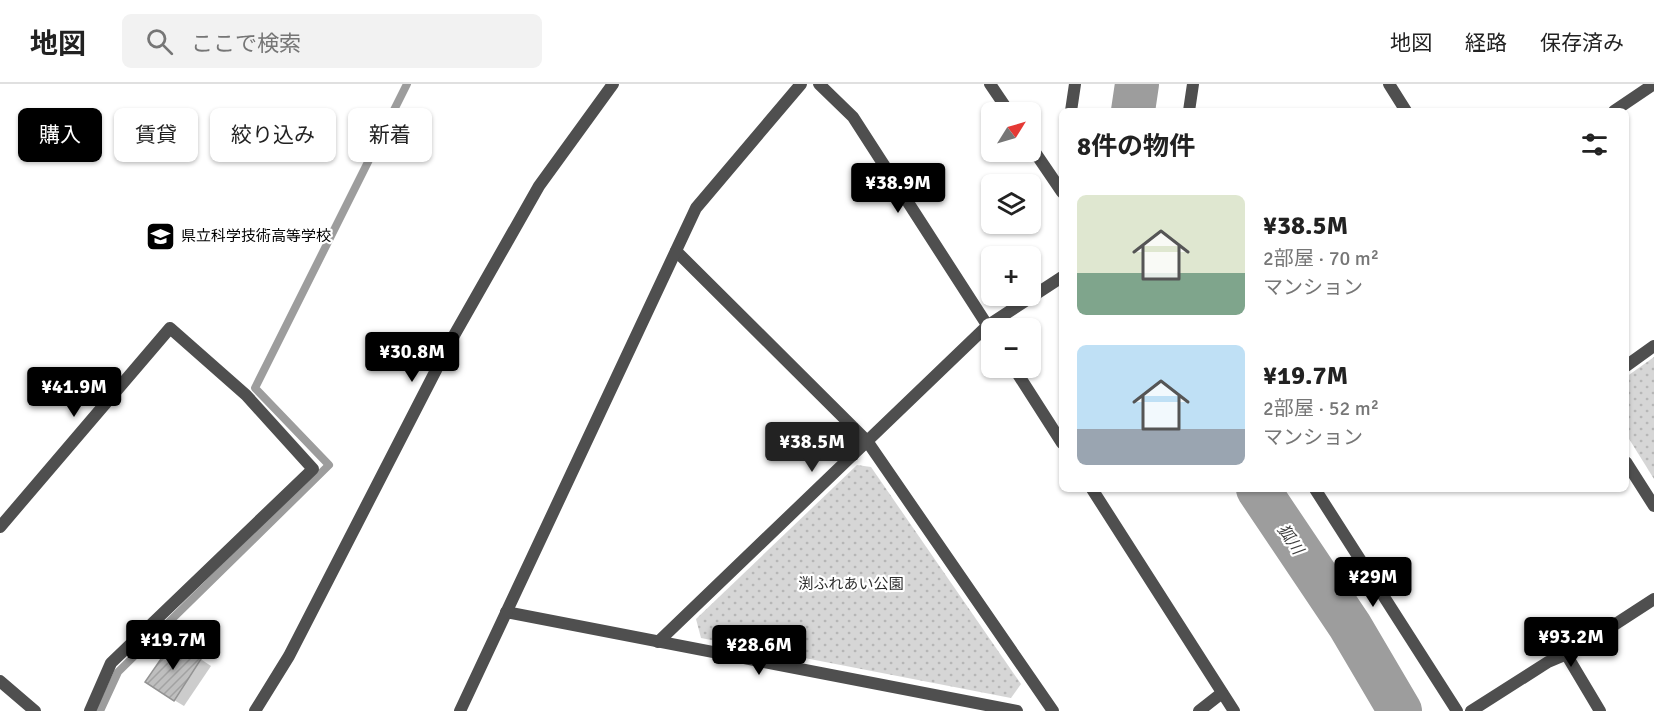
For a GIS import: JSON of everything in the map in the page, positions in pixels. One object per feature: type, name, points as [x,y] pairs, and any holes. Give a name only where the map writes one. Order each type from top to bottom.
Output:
[{"type":"street","points":[[255,711],[289,656],[452,339],[539,186],[613,84]]},
{"type":"street","points":[[460,711],[696,208],[801,84]]},
{"type":"street","points":[[819,84],[853,117],[982,318]]},
{"type":"street","points":[[990,84],[1002,102]]},
{"type":"street","points":[[1071,108],[1075,84]]},
{"type":"street","points":[[1189,108],[1193,84]]},
{"type":"street","points":[[1389,84],[1404,108]]},
{"type":"street","points":[[1618,108],[1654,84]]},
{"type":"street","points":[[1041,161],[1059,188]]},
{"type":"street","points":[[676,251],[867,441],[1053,711]]},
{"type":"street","points":[[1004,318],[1059,279]]},
{"type":"street","points":[[0,527],[170,328],[246,395],[313,469],[111,663],[90,711]]},
{"type":"street","points":[[658,642],[867,441],[981,336]]},
{"type":"street","points":[[1629,364],[1654,346]]},
{"type":"street","points":[[1020,378],[1059,438]]},
{"type":"street","points":[[1629,467],[1654,506]]},
{"type":"street","points":[[1094,492],[1234,711]]},
{"type":"street","points":[[1317,492],[1457,711]]},
{"type":"street","points":[[1471,711],[1654,599]]},
{"type":"street","points":[[506,612],[1017,711]]},
{"type":"street","points":[[1566,654],[1600,711]]},
{"type":"street","points":[[0,681],[35,711]]},
{"type":"street","points":[[1198,711],[1222,693]]},
{"type":"green space","points":[[1654,357],[1654,479],[1629,439],[1629,375]]},
{"type":"green space","name":"渕ふれあい公園","points":[[857,465],[871,467],[1021,684],[1011,698],[701,638],[696,619]]},
{"type":"building","points":[[174,640],[201,659],[174,701],[145,682]]},
{"type":"waterway","points":[[100,711],[118,672],[329,465],[255,388],[407,84]]},
{"type":"waterway","name":"狐川","points":[[1133,108],[1137,84]]},
{"type":"waterway","name":"狐川","points":[[1260,492],[1350,626],[1400,711]]},
{"type":"place","name":"県立科学技術高等学校","points":[[160,236]]}]
